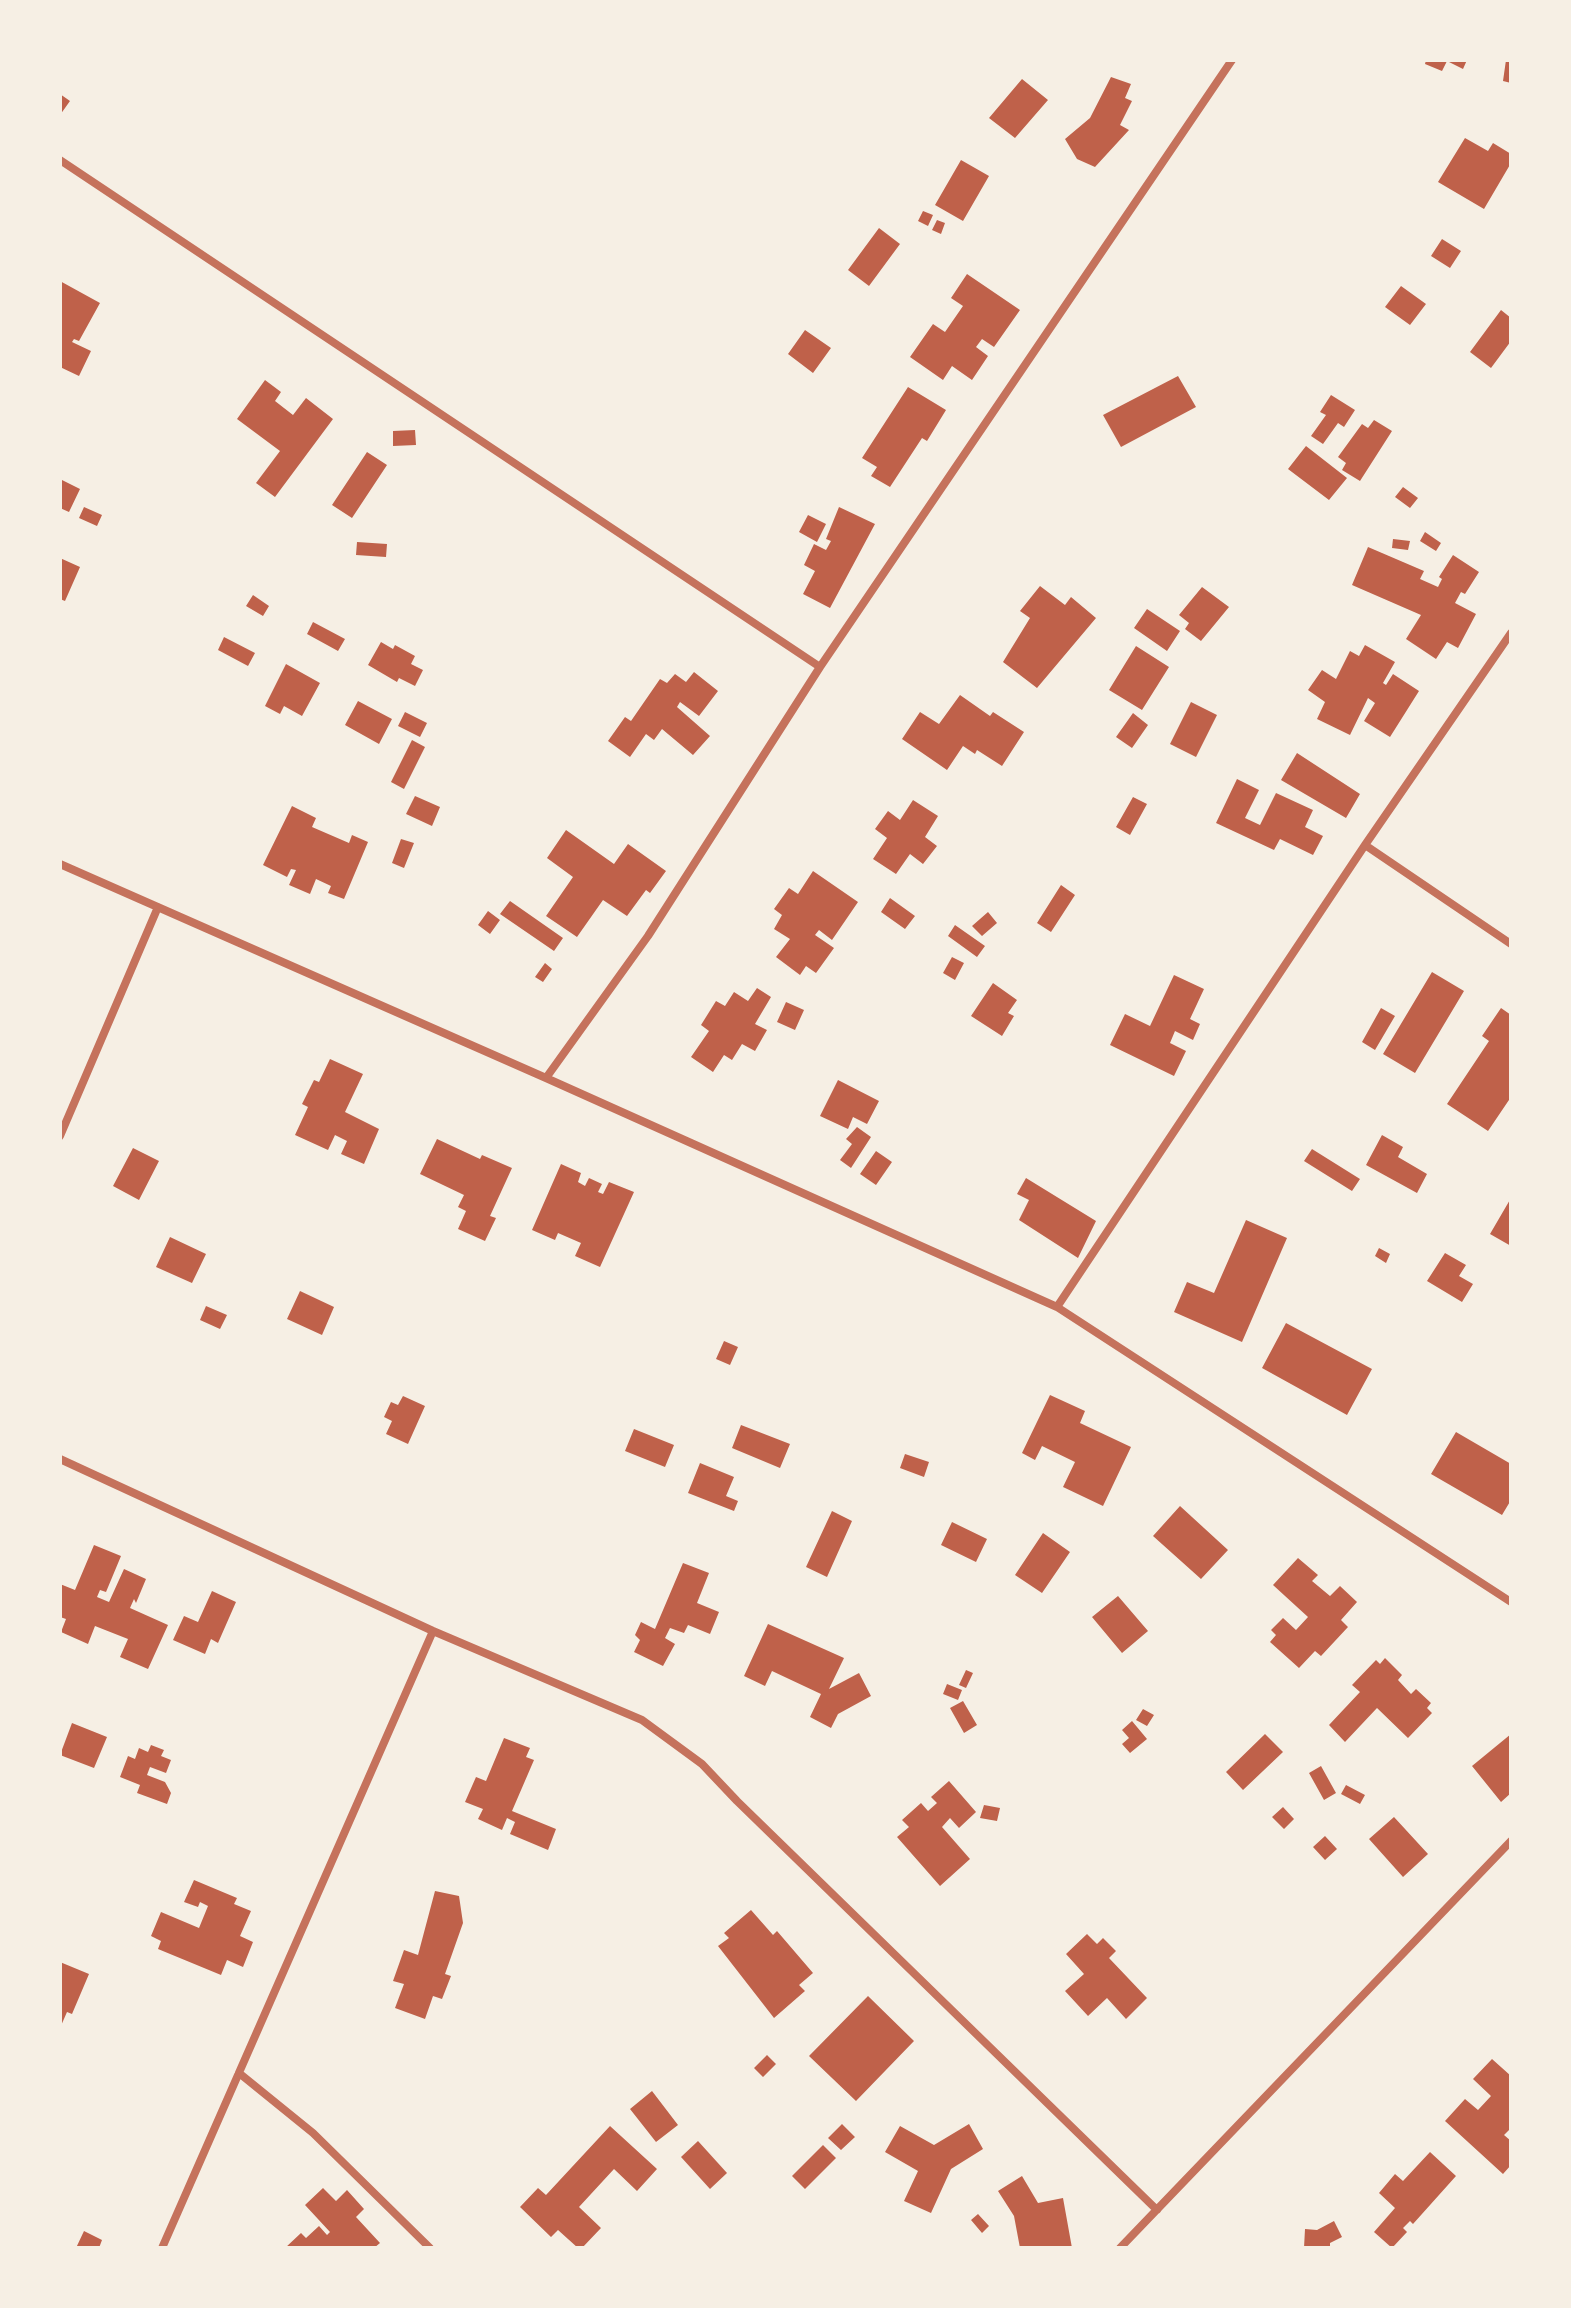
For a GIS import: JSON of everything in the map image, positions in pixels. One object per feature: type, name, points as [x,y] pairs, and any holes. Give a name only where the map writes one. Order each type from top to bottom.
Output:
[{"type":"street","points":[[546,1078],[648,936],[820,667],[1232,60]]},
{"type":"street","points":[[60,160],[820,667]]},
{"type":"street","points":[[1057,1307],[1365,845],[1511,633]]},
{"type":"street","points":[[1365,845],[1511,944]]},
{"type":"street","points":[[60,864],[1057,1307],[1511,1602]]},
{"type":"street","points":[[60,1136],[158,907]]},
{"type":"street","points":[[60,1459],[433,1631],[642,1720],[702,1764],[1157,2210]]},
{"type":"street","points":[[162,2248],[433,1631]]},
{"type":"street","points":[[1120,2248],[1511,1841]]},
{"type":"street","points":[[239,2073],[313,2133],[430,2248]]},
{"type":"building","points":[[1426,60],[1467,60],[1463,69],[1447,61],[1442,71],[1425,64]]},
{"type":"building","points":[[1506,60],[1511,60],[1511,83],[1503,81]]},
{"type":"building","points":[[1111,77],[1131,84],[1125,98],[1132,101],[1120,125],[1129,130],[1095,167],[1077,159],[1065,139],[1090,118]]},
{"type":"building","points":[[1022,79],[1048,100],[1015,138],[989,118]]},
{"type":"building","points":[[60,94],[70,101],[60,115]]},
{"type":"building","points":[[1465,138],[1488,151],[1493,143],[1511,154],[1511,163],[1484,209],[1438,182]]},
{"type":"building","points":[[961,160],[989,176],[963,221],[935,205]]},
{"type":"building","points":[[923,211],[933,215],[928,226],[918,221]]},
{"type":"building","points":[[937,220],[945,223],[941,234],[932,230]]},
{"type":"building","points":[[879,228],[900,244],[869,286],[848,270]]},
{"type":"building","points":[[1442,239],[1461,251],[1450,268],[1431,256]]},
{"type":"building","points":[[967,274],[1020,310],[994,347],[982,339],[976,347],[988,356],[972,380],[952,366],[943,380],[910,357],[933,324],[945,332],[963,306],[951,298]]},
{"type":"building","points":[[60,281],[100,303],[79,341],[74,339],[72,342],[91,351],[79,376],[60,367]]},
{"type":"building","points":[[1401,286],[1426,304],[1410,325],[1385,307]]},
{"type":"building","points":[[1501,310],[1511,318],[1511,341],[1491,368],[1470,352]]},
{"type":"building","points":[[805,330],[831,348],[813,373],[788,354]]},
{"type":"building","points":[[1178,376],[1196,407],[1121,447],[1103,415]]},
{"type":"building","points":[[265,380],[281,392],[275,401],[293,415],[306,398],[333,419],[275,497],[256,483],[280,451],[237,419]]},
{"type":"building","points":[[908,387],[946,410],[927,441],[922,438],[890,487],[871,476],[877,467],[862,458]]},
{"type":"building","points":[[1331,395],[1355,410],[1344,427],[1338,423],[1323,444],[1311,436],[1326,415],[1320,412]]},
{"type":"building","points":[[1374,420],[1392,431],[1360,481],[1342,470],[1346,463],[1338,457],[1362,424],[1368,428]]},
{"type":"building","points":[[415,430],[416,445],[393,446],[393,431]]},
{"type":"building","points":[[1306,446],[1347,478],[1329,500],[1288,469]]},
{"type":"building","points":[[367,452],[387,465],[352,518],[332,505]]},
{"type":"building","points":[[60,479],[80,489],[69,512],[60,508]]},
{"type":"building","points":[[1403,487],[1418,498],[1410,508],[1395,497]]},
{"type":"building","points":[[84,507],[102,515],[97,526],[79,518]]},
{"type":"building","points":[[839,507],[875,524],[830,608],[803,594],[815,571],[804,565],[814,544],[826,550],[831,541],[826,539]]},
{"type":"building","points":[[808,515],[826,524],[817,542],[799,532]]},
{"type":"building","points":[[1425,532],[1441,543],[1436,551],[1420,541]]},
{"type":"building","points":[[1393,539],[1410,541],[1408,550],[1392,548]]},
{"type":"building","points":[[357,542],[387,544],[386,557],[356,555]]},
{"type":"building","points":[[1368,547],[1424,571],[1420,579],[1438,587],[1442,579],[1439,577],[1453,555],[1479,572],[1455,603],[1476,614],[1458,648],[1447,642],[1436,659],[1406,639],[1421,615],[1352,585]]},
{"type":"building","points":[[60,558],[80,567],[65,601],[60,599]]},
{"type":"building","points":[[1040,586],[1065,605],[1071,597],[1096,618],[1037,688],[1003,662],[1030,618],[1020,611]]},
{"type":"building","points":[[1202,587],[1229,607],[1201,641],[1185,629],[1189,623],[1179,615]]},
{"type":"building","points":[[253,595],[269,606],[263,616],[246,606]]},
{"type":"building","points":[[1147,609],[1180,631],[1167,651],[1134,628]]},
{"type":"building","points":[[313,622],[345,639],[338,651],[307,634]]},
{"type":"building","points":[[224,637],[255,653],[248,666],[218,650]]},
{"type":"building","points":[[381,642],[393,649],[395,645],[415,656],[411,664],[423,670],[415,686],[399,678],[397,682],[368,665]]},
{"type":"building","points":[[1365,645],[1395,662],[1383,683],[1386,685],[1393,674],[1419,691],[1390,737],[1364,721],[1375,703],[1368,698],[1350,735],[1317,719],[1325,702],[1308,690],[1322,670],[1336,679],[1350,651],[1359,656]]},
{"type":"building","points":[[1136,646],[1169,667],[1142,710],[1109,690]]},
{"type":"building","points":[[286,664],[320,683],[302,716],[284,706],[280,714],[265,706]]},
{"type":"building","points":[[694,672],[718,691],[699,716],[680,702],[677,707],[710,736],[693,755],[662,729],[654,740],[646,734],[630,757],[608,741],[625,717],[631,721],[660,679],[667,683],[675,674],[686,682]]},
{"type":"building","points":[[960,695],[990,716],[993,712],[1024,732],[1002,766],[977,750],[975,754],[963,746],[947,770],[902,739],[920,712],[939,724]]},
{"type":"building","points":[[358,701],[392,719],[379,744],[345,725]]},
{"type":"building","points":[[1191,702],[1217,715],[1196,757],[1170,744]]},
{"type":"building","points":[[405,712],[427,723],[420,737],[398,726]]},
{"type":"building","points":[[1133,713],[1148,725],[1132,748],[1116,737]]},
{"type":"building","points":[[412,740],[425,747],[404,789],[391,782]]},
{"type":"building","points":[[1297,753],[1360,794],[1346,818],[1281,780]]},
{"type":"building","points":[[1237,779],[1259,790],[1245,818],[1260,825],[1276,793],[1313,810],[1305,827],[1323,836],[1313,855],[1280,839],[1274,850],[1216,823]]},
{"type":"building","points":[[415,796],[440,807],[432,826],[406,814]]},
{"type":"building","points":[[1133,797],[1147,804],[1130,835],[1116,827]]},
{"type":"building","points":[[913,800],[938,816],[925,837],[937,846],[923,864],[910,854],[896,874],[873,859],[887,838],[875,829],[888,811],[900,820]]},
{"type":"building","points":[[292,806],[316,818],[312,827],[349,843],[352,835],[368,842],[344,899],[328,893],[331,886],[316,879],[310,894],[289,885],[296,870],[291,869],[287,877],[263,865]]},
{"type":"building","points":[[566,830],[614,864],[628,844],[666,871],[650,893],[646,890],[627,916],[603,900],[577,937],[546,916],[573,877],[547,858]]},
{"type":"building","points":[[401,839],[414,843],[404,868],[392,863]]},
{"type":"building","points":[[813,871],[858,902],[832,940],[819,930],[815,935],[834,948],[816,973],[806,966],[800,975],[776,957],[790,939],[774,929],[782,915],[774,909],[789,888],[798,894]]},
{"type":"building","points":[[1061,885],[1075,895],[1051,932],[1037,923]]},
{"type":"building","points":[[890,898],[915,916],[905,929],[881,912]]},
{"type":"building","points":[[510,901],[563,938],[554,951],[500,914]]},
{"type":"building","points":[[488,911],[500,920],[490,934],[478,925]]},
{"type":"building","points":[[988,912],[997,923],[982,936],[972,926]]},
{"type":"building","points":[[955,925],[985,946],[977,957],[948,936]]},
{"type":"building","points":[[952,957],[964,963],[955,980],[943,973]]},
{"type":"building","points":[[545,963],[552,969],[543,982],[535,977]]},
{"type":"building","points":[[1432,972],[1464,991],[1415,1073],[1383,1054]]},
{"type":"building","points":[[1174,975],[1204,989],[1190,1019],[1200,1024],[1193,1040],[1175,1031],[1170,1043],[1186,1051],[1174,1076],[1110,1045],[1125,1014],[1150,1026]]},
{"type":"building","points":[[993,983],[1017,1000],[1008,1013],[1014,1016],[1002,1036],[971,1016]]},
{"type":"building","points":[[757,988],[771,997],[755,1024],[767,1030],[755,1051],[742,1044],[732,1060],[724,1055],[713,1072],[691,1057],[709,1031],[701,1025],[716,1001],[725,1006],[734,992],[748,1001]]},
{"type":"building","points":[[786,1002],[804,1010],[795,1030],[777,1022]]},
{"type":"building","points":[[1381,1008],[1395,1016],[1375,1050],[1362,1042]]},
{"type":"building","points":[[1501,1008],[1511,1015],[1511,1097],[1488,1131],[1447,1104],[1489,1041],[1482,1036]]},
{"type":"building","points":[[330,1059],[363,1074],[345,1112],[379,1129],[364,1164],[341,1154],[347,1141],[335,1135],[328,1150],[295,1135],[308,1107],[302,1104],[314,1080],[319,1082]]},
{"type":"building","points":[[838,1080],[879,1101],[867,1124],[853,1117],[848,1129],[820,1116]]},
{"type":"building","points":[[857,1127],[871,1137],[851,1168],[840,1160],[852,1144],[846,1139]]},
{"type":"building","points":[[1382,1135],[1403,1147],[1398,1157],[1427,1174],[1417,1193],[1366,1165]]},
{"type":"building","points":[[437,1139],[480,1159],[482,1155],[512,1168],[490,1216],[496,1218],[485,1241],[458,1229],[466,1211],[458,1207],[464,1195],[420,1174]]},
{"type":"building","points":[[133,1148],[159,1161],[139,1200],[113,1186]]},
{"type":"building","points":[[1312,1149],[1360,1179],[1352,1191],[1304,1161]]},
{"type":"building","points":[[876,1151],[892,1162],[876,1185],[860,1174]]},
{"type":"building","points":[[561,1164],[581,1173],[578,1182],[585,1186],[589,1178],[602,1184],[598,1192],[603,1194],[609,1182],[634,1192],[600,1267],[575,1256],[581,1243],[558,1233],[555,1240],[532,1230]]},
{"type":"building","points":[[1026,1178],[1096,1221],[1078,1258],[1019,1220],[1029,1200],[1017,1194]]},
{"type":"building","points":[[1511,1198],[1511,1246],[1490,1234]]},
{"type":"building","points":[[1246,1220],[1287,1238],[1242,1342],[1174,1312],[1187,1282],[1214,1293]]},
{"type":"building","points":[[170,1237],[206,1254],[192,1283],[156,1267]]},
{"type":"building","points":[[1379,1248],[1390,1254],[1386,1263],[1375,1256]]},
{"type":"building","points":[[1445,1253],[1466,1265],[1459,1276],[1473,1284],[1462,1302],[1427,1281]]},
{"type":"building","points":[[300,1291],[334,1307],[322,1335],[287,1319]]},
{"type":"building","points":[[206,1306],[227,1315],[220,1329],[200,1320]]},
{"type":"building","points":[[1286,1323],[1372,1369],[1347,1415],[1262,1368]]},
{"type":"building","points":[[724,1341],[738,1347],[730,1365],[716,1359]]},
{"type":"building","points":[[1050,1395],[1085,1411],[1080,1423],[1131,1447],[1103,1506],[1063,1487],[1075,1462],[1042,1446],[1035,1460],[1022,1453]]},
{"type":"building","points":[[403,1396],[425,1406],[408,1444],[386,1434],[392,1421],[384,1417],[391,1402],[398,1405]]},
{"type":"building","points":[[741,1425],[790,1444],[780,1468],[732,1448]]},
{"type":"building","points":[[634,1429],[674,1445],[665,1467],[625,1451]]},
{"type":"building","points":[[1456,1432],[1511,1464],[1511,1500],[1502,1515],[1431,1474]]},
{"type":"building","points":[[905,1454],[929,1462],[924,1477],[900,1468]]},
{"type":"building","points":[[700,1463],[734,1477],[726,1496],[738,1501],[734,1511],[688,1493]]},
{"type":"building","points":[[1180,1506],[1228,1550],[1201,1579],[1153,1536]]},
{"type":"building","points":[[832,1511],[852,1521],[827,1577],[806,1567]]},
{"type":"building","points":[[952,1522],[987,1539],[976,1562],[941,1545]]},
{"type":"building","points":[[1043,1533],[1070,1552],[1042,1593],[1015,1575]]},
{"type":"building","points":[[94,1545],[121,1556],[106,1592],[100,1590],[97,1597],[109,1602],[124,1569],[146,1579],[136,1603],[134,1599],[130,1608],[168,1625],[148,1669],[120,1657],[128,1639],[95,1626],[88,1644],[61,1632],[66,1619],[60,1617],[60,1584],[75,1590]]},
{"type":"building","points":[[1298,1558],[1318,1575],[1312,1581],[1330,1596],[1340,1586],[1357,1602],[1341,1620],[1348,1627],[1321,1656],[1315,1651],[1299,1668],[1270,1642],[1276,1635],[1271,1630],[1283,1618],[1296,1630],[1308,1617],[1273,1585]]},
{"type":"building","points":[[683,1563],[709,1573],[697,1603],[719,1612],[710,1634],[688,1625],[684,1633],[670,1628],[665,1638],[675,1644],[663,1666],[634,1652],[640,1640],[635,1635],[641,1622],[655,1629]]},
{"type":"building","points":[[212,1591],[236,1602],[218,1643],[211,1639],[205,1654],[173,1640],[184,1616],[198,1622]]},
{"type":"building","points":[[1118,1596],[1148,1631],[1122,1653],[1092,1617]]},
{"type":"building","points":[[768,1624],[844,1658],[829,1689],[859,1673],[871,1696],[838,1714],[831,1728],[810,1717],[821,1694],[772,1671],[765,1686],[744,1676]]},
{"type":"building","points":[[1385,1658],[1402,1675],[1398,1680],[1411,1694],[1416,1689],[1431,1703],[1427,1708],[1432,1713],[1408,1738],[1377,1708],[1345,1742],[1329,1725],[1360,1692],[1352,1685],[1376,1660],[1380,1664]]},
{"type":"building","points":[[966,1670],[973,1673],[966,1688],[959,1685]]},
{"type":"building","points":[[947,1684],[962,1690],[958,1700],[943,1694]]},
{"type":"building","points":[[963,1701],[977,1725],[964,1733],[950,1708]]},
{"type":"building","points":[[1143,1709],[1154,1715],[1147,1726],[1136,1720]]},
{"type":"building","points":[[1132,1721],[1147,1739],[1130,1753],[1122,1744],[1129,1738],[1122,1730]]},
{"type":"building","points":[[72,1723],[107,1737],[94,1768],[60,1755]]},
{"type":"building","points":[[1265,1734],[1283,1752],[1243,1790],[1226,1772]]},
{"type":"building","points":[[1511,1734],[1511,1793],[1501,1802],[1472,1766]]},
{"type":"building","points":[[504,1738],[530,1748],[526,1757],[534,1760],[512,1811],[556,1829],[548,1850],[510,1834],[515,1822],[507,1818],[502,1830],[478,1819],[483,1809],[465,1802],[476,1777],[486,1781]]},
{"type":"building","points":[[151,1745],[164,1750],[161,1756],[171,1760],[166,1773],[150,1767],[147,1775],[165,1782],[171,1793],[167,1804],[137,1793],[140,1785],[120,1777],[128,1756],[135,1759],[139,1748],[148,1752]]},
{"type":"building","points":[[1321,1766],[1336,1793],[1324,1800],[1309,1773]]},
{"type":"building","points":[[949,1781],[976,1812],[959,1828],[950,1818],[942,1827],[970,1859],[940,1886],[897,1837],[909,1827],[902,1820],[921,1803],[928,1811],[937,1803],[931,1797]]},
{"type":"building","points":[[1346,1785],[1365,1795],[1360,1804],[1341,1794]]},
{"type":"building","points":[[984,1805],[1000,1808],[997,1821],[980,1818]]},
{"type":"building","points":[[1283,1807],[1294,1819],[1284,1829],[1272,1817]]},
{"type":"building","points":[[1394,1817],[1428,1854],[1403,1877],[1369,1839]]},
{"type":"building","points":[[1325,1836],[1337,1849],[1325,1860],[1313,1847]]},
{"type":"building","points":[[194,1880],[237,1898],[234,1904],[251,1911],[240,1936],[253,1942],[243,1967],[227,1960],[221,1975],[158,1949],[161,1941],[151,1936],[161,1912],[199,1928],[208,1906],[200,1902],[198,1907],[184,1902]]},
{"type":"building","points":[[435,1891],[459,1896],[463,1923],[445,1974],[451,1976],[442,1999],[433,1996],[425,2019],[395,2008],[404,1984],[393,1981],[404,1950],[418,1955]]},
{"type":"building","points":[[751,1910],[773,1935],[777,1931],[813,1973],[799,1985],[805,1991],[774,2018],[718,1946],[729,1938],[724,1933]]},
{"type":"building","points":[[1087,1934],[1097,1944],[1103,1938],[1116,1951],[1109,1958],[1147,1998],[1126,2019],[1107,1998],[1088,2016],[1065,1991],[1084,1974],[1066,1954]]},
{"type":"building","points":[[60,1962],[89,1974],[72,2014],[67,2012],[60,2028]]},
{"type":"building","points":[[868,1996],[914,2041],[856,2101],[809,2056]]},
{"type":"building","points":[[767,2055],[776,2064],[763,2077],[754,2068]]},
{"type":"building","points":[[1492,2059],[1511,2076],[1511,2128],[1504,2135],[1511,2141],[1511,2165],[1503,2174],[1445,2121],[1465,2099],[1478,2110],[1491,2096],[1473,2079]]},
{"type":"building","points":[[652,2091],[678,2125],[656,2142],[630,2109]]},
{"type":"building","points":[[842,2124],[855,2137],[841,2150],[828,2138]]},
{"type":"building","points":[[969,2124],[983,2149],[951,2169],[931,2213],[904,2201],[918,2171],[885,2152],[900,2126],[934,2145]]},
{"type":"building","points":[[610,2126],[657,2169],[637,2191],[614,2169],[579,2207],[601,2228],[582,2248],[578,2248],[558,2230],[551,2237],[520,2207],[538,2188],[546,2195]]},
{"type":"building","points":[[698,2141],[727,2173],[710,2189],[681,2157]]},
{"type":"building","points":[[823,2145],[836,2158],[805,2189],[792,2176]]},
{"type":"building","points":[[1430,2152],[1456,2176],[1413,2224],[1410,2221],[1403,2228],[1407,2232],[1392,2248],[1374,2232],[1395,2208],[1379,2193],[1395,2174],[1403,2181]]},
{"type":"building","points":[[1022,2176],[1038,2203],[1063,2198],[1072,2248],[1020,2248],[1014,2216],[998,2191]]},
{"type":"building","points":[[323,2188],[336,2201],[347,2190],[364,2209],[356,2217],[380,2243],[374,2248],[285,2248],[301,2233],[306,2238],[319,2226],[327,2235],[330,2232],[305,2205]]},
{"type":"building","points":[[978,2214],[989,2226],[982,2233],[971,2220]]},
{"type":"building","points":[[1334,2221],[1342,2237],[1330,2243],[1330,2248],[1304,2248],[1305,2229],[1317,2230]]},
{"type":"building","points":[[84,2231],[102,2240],[99,2248],[76,2248]]}]
